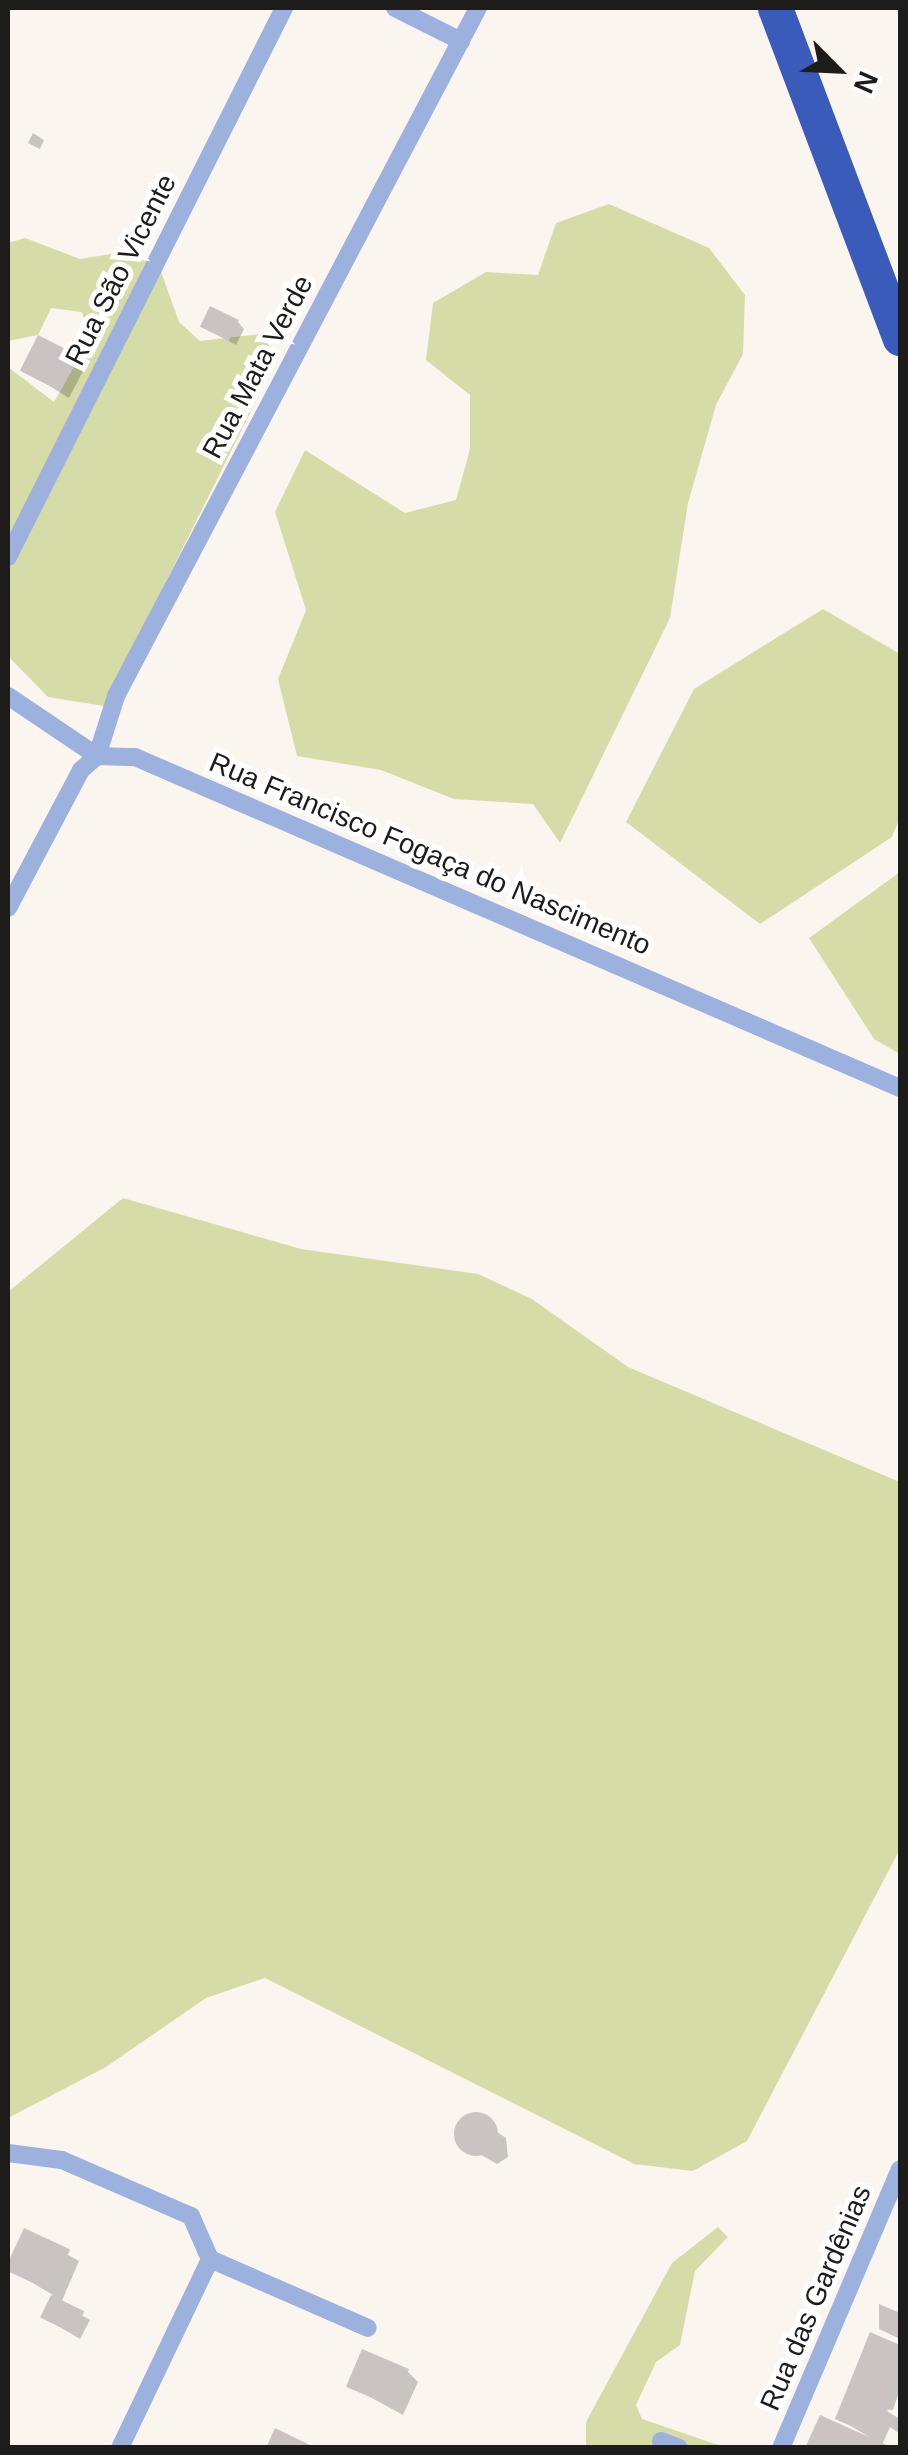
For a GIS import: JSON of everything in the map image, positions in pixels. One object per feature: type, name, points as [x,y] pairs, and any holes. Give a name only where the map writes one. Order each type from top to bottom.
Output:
[{"type":"highway","points":[[776,8],[900,338]]},
{"type":"street","name":"Rua São Vicente","points":[[8,557],[284,8]]},
{"type":"street","points":[[394,8],[460,41]]},
{"type":"street","name":"Rua Mata Verde","points":[[97,756],[116,696],[478,8]]},
{"type":"street","points":[[8,696],[97,756],[8,908]]},
{"type":"street","name":"Rua Francisco Fogaça do Nascimento","points":[[97,756],[135,756],[900,1088]]},
{"type":"street","points":[[8,2153],[62,2160],[191,2216],[210,2259],[368,2328]]},
{"type":"street","name":"Rua das Gardênias","points":[[781,2448],[900,2169]]},
{"type":"street","points":[[120,2448],[210,2259]]},
{"type":"green space","points":[[609,204],[709,248],[745,295],[743,354],[716,405],[688,503],[670,618],[560,843],[533,804],[454,799],[381,770],[297,756],[278,679],[306,610],[275,512],[305,450],[405,513],[456,500],[470,449],[470,395],[426,360],[433,303],[486,272],[538,275],[556,223]]},
{"type":"green space","points":[[25,238],[80,259],[136,250],[159,266],[179,322],[200,341],[260,334],[278,357],[104,706],[48,697],[8,656],[8,367],[54,402],[90,339],[82,312],[51,308],[38,335],[8,341],[8,243]]},
{"type":"green space","points":[[823,609],[900,654],[900,817],[892,837],[760,924],[626,822],[694,689]]},
{"type":"green space","points":[[900,872],[900,1054],[874,1039],[809,938]]},
{"type":"green space","points":[[123,1198],[301,1249],[478,1274],[532,1299],[628,1367],[900,1482],[900,1849],[747,2141],[693,2171],[634,2164],[265,1978],[206,1998],[106,2067],[8,2118],[8,1292]]},
{"type":"green space","points":[[718,2227],[728,2237],[695,2271],[680,2345],[656,2362],[636,2405],[642,2419],[724,2447],[586,2447],[586,2422],[672,2263]]},
{"type":"building","points":[[210,306],[239,320],[229,341],[200,327]]},
{"type":"building","points":[[38,335],[75,354],[57,390],[20,371]]},
{"type":"building","points":[[476,2112],[492,2118],[498,2134],[492,2150],[476,2156],[460,2150],[454,2134],[460,2118]]},
{"type":"building","points":[[24,2228],[70,2250],[51,2291],[8,2271],[8,2262]]},
{"type":"building","points":[[51,2295],[84,2311],[73,2334],[40,2317]]},
{"type":"building","points":[[879,2304],[900,2313],[900,2339],[879,2329]]},
{"type":"building","points":[[870,2332],[900,2345],[886,2404],[872,2403],[888,2410],[876,2437],[835,2419]]},
{"type":"building","points":[[362,2349],[409,2369],[393,2407],[346,2387]]},
{"type":"building","points":[[820,2415],[880,2442],[892,2448],[805,2448]]},
{"type":"building","points":[[275,2428],[316,2448],[266,2448]]}]
